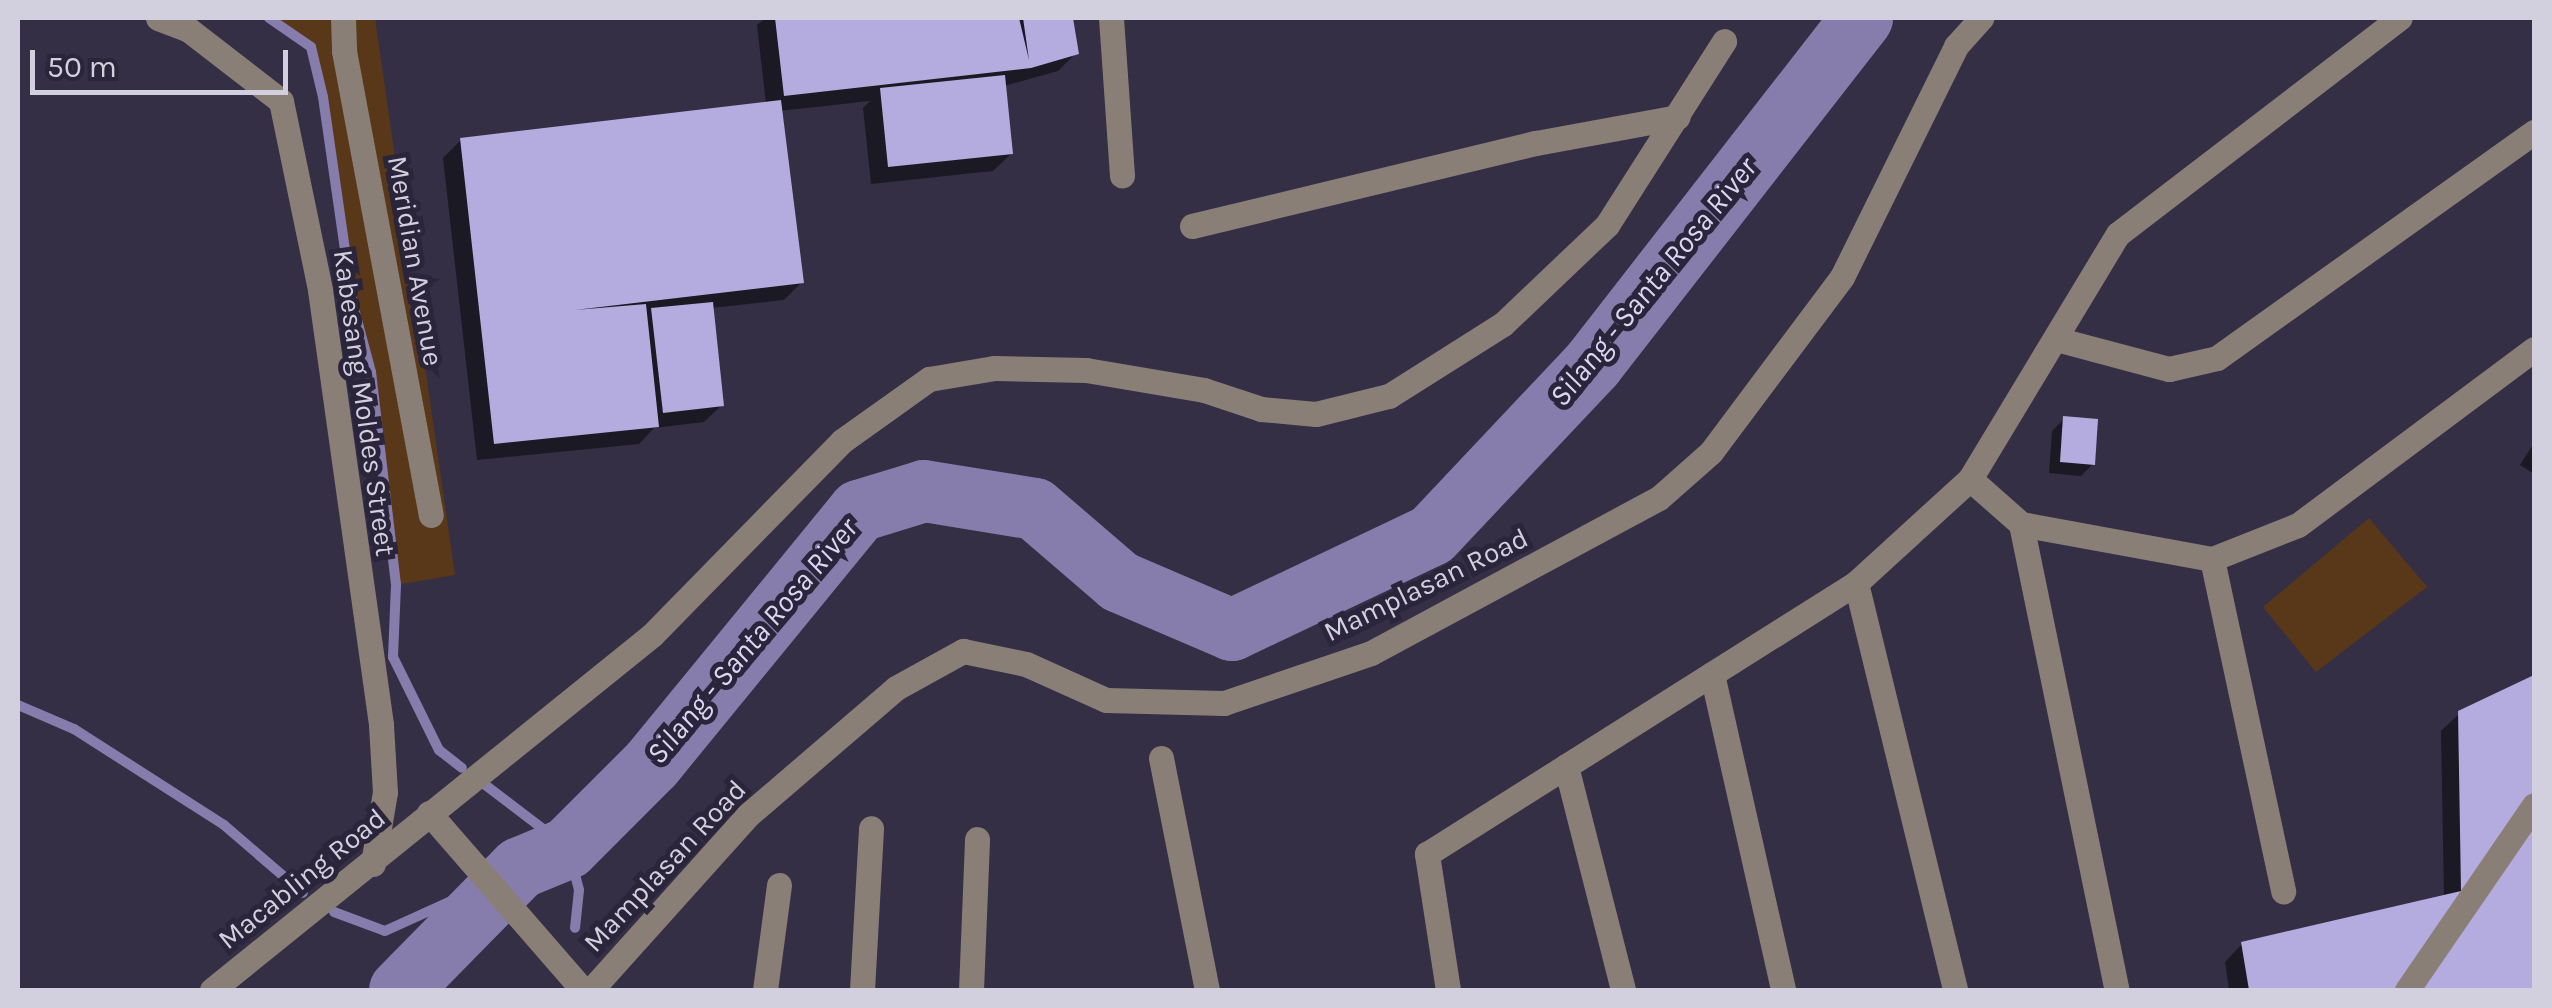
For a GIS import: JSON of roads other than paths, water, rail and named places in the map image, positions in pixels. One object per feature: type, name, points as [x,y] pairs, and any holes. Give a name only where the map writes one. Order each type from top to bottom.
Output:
[{"type":"street","name":"Kabesang Moldes Street","points":[[158,18],[189,30],[282,101],[320,290],[381,725],[385,792],[373,864]]},
{"type":"street","name":"Meridian Avenue","points":[[343,18],[344,51],[431,515]]},
{"type":"street","points":[[1111,18],[1122,176]]},
{"type":"street","name":"Mamplasan Road","points":[[591,990],[748,815],[896,688],[963,651],[1026,664],[1106,700],[1224,703],[1371,653],[1659,498],[1711,452],[1842,277],[1956,46],[1980,18]]},
{"type":"street","points":[[1448,990],[1427,854],[1856,582],[1970,479],[2118,234],[2400,18]]},
{"type":"street","name":"Macabling Road","points":[[212,990],[373,864],[429,813],[652,635],[842,441],[929,379],[995,368],[1086,370],[1204,390],[1261,409],[1316,414],[1389,396],[1503,324],[1606,226],[1724,41]]},
{"type":"street","points":[[1192,226],[1536,142],[1678,117]]},
{"type":"street","points":[[2056,338],[2169,369],[2217,358],[2534,132]]},
{"type":"street","points":[[1970,479],[2021,524],[2212,558],[2298,524],[2534,350]]},
{"type":"street","points":[[2021,524],[2117,990]]},
{"type":"street","points":[[2212,558],[2283,891]]},
{"type":"street","points":[[1856,582],[1954,990]]},
{"type":"street","points":[[1712,674],[1784,990]]},
{"type":"street","points":[[1160,758],[1207,990]]},
{"type":"street","points":[[1566,766],[1623,990]]},
{"type":"street","points":[[2407,990],[2436,940],[2534,805]]},
{"type":"street","points":[[429,813],[583,990]]},
{"type":"street","points":[[862,990],[870,828]]},
{"type":"street","points":[[970,990],[977,840]]},
{"type":"street","points":[[765,990],[779,884]]},
{"type":"waterway","points":[[269,18],[311,47],[323,97],[353,305],[371,372],[396,585],[393,657],[439,750],[462,768]]},
{"type":"waterway","name":"Silang - Santa Rosa River","points":[[400,990],[520,868],[568,848],[652,764],[859,511],[924,491],[1035,509],[1120,582],[1232,630],[1432,535],[1593,364],[1862,18]]},
{"type":"waterway","points":[[18,705],[74,729],[224,825],[303,893]]},
{"type":"waterway","points":[[484,784],[568,848],[579,890],[575,928]]},
{"type":"waterway","points":[[334,912],[385,931],[568,848]]}]
